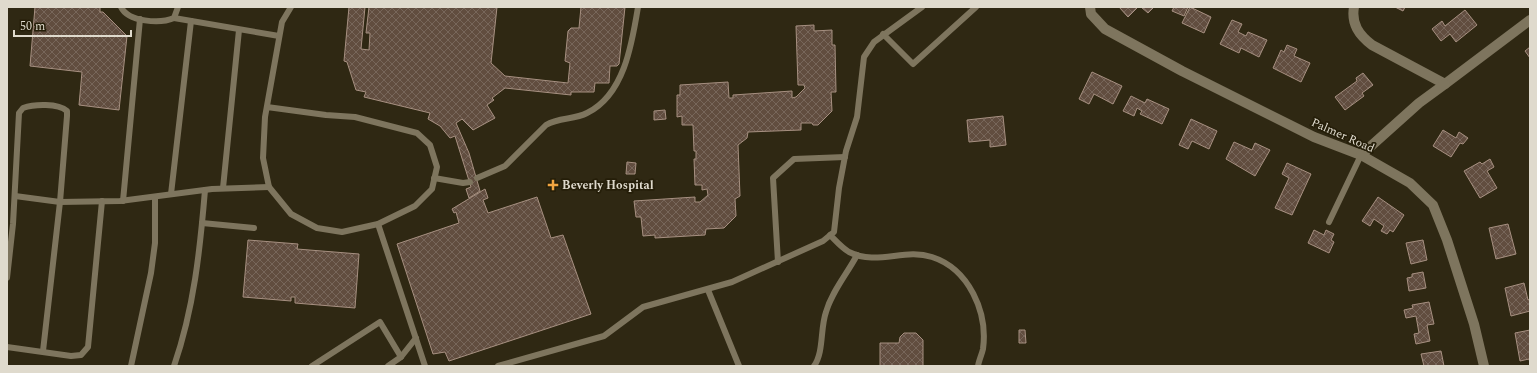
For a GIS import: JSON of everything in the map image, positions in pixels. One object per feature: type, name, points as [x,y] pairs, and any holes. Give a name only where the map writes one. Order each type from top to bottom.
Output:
[{"type":"street","points":[[1354,7],[1354,22],[1363,38],[1372,45],[1445,84]]},
{"type":"street","name":"Palmer Road","points":[[1090,10],[1105,29],[1182,71],[1314,137],[1361,155],[1410,183],[1433,204],[1447,240],[1474,324],[1484,366]]},
{"type":"street","points":[[1361,155],[1419,103],[1530,20]]},
{"type":"lane","points":[[121,7],[131,18],[166,21],[174,18],[279,36]]},
{"type":"lane","points":[[174,18],[178,7]]},
{"type":"lane","points":[[267,106],[326,115],[355,117],[417,133],[430,145],[437,167],[432,189],[415,206],[378,224],[342,232],[317,228],[291,214],[269,187],[262,158],[267,106],[282,22],[291,7]]},
{"type":"lane","points":[[477,178],[505,166],[546,125],[554,120],[585,114],[600,105],[615,85],[626,63],[638,7]]},
{"type":"lane","points":[[498,366],[604,336],[643,307],[708,290],[732,282],[778,262],[830,236],[834,232],[845,157],[857,117],[864,57],[874,42],[883,34],[922,7]]},
{"type":"lane","points":[[883,34],[913,64],[976,7]]},
{"type":"lane","points":[[123,201],[140,18]]},
{"type":"lane","points":[[171,194],[191,21]]},
{"type":"lane","points":[[223,188],[239,30]]},
{"type":"lane","points":[[7,278],[15,196],[19,113],[22,108],[30,105],[62,107],[67,111],[67,116],[60,202],[44,351]]},
{"type":"lane","points":[[1329,222],[1361,155]]},
{"type":"lane","points":[[778,262],[773,178],[794,159],[845,157]]},
{"type":"lane","points":[[434,178],[463,183],[470,182]]},
{"type":"lane","points":[[15,196],[60,202],[123,201],[223,188],[269,187]]},
{"type":"lane","points":[[174,366],[188,321],[196,282],[205,190]]},
{"type":"lane","points":[[131,366],[151,273],[155,243],[155,197]]},
{"type":"lane","points":[[7,347],[71,356],[81,355],[88,347],[102,201]]},
{"type":"lane","points":[[202,223],[254,228]]},
{"type":"lane","points":[[378,224],[425,366]]},
{"type":"lane","points":[[830,236],[848,251],[869,259],[910,255],[932,257],[951,267],[965,281],[977,299],[983,326],[983,349],[978,366]]},
{"type":"lane","points":[[814,366],[819,360],[821,330],[826,310],[834,293],[857,254]]},
{"type":"lane","points":[[708,290],[739,366]]},
{"type":"lane","points":[[312,366],[380,322],[401,357]]},
{"type":"lane","points":[[388,366],[401,357],[416,338]]},
{"type":"building","points":[[35,7],[100,7],[100,12],[103,12],[127,36],[119,110],[79,105],[82,72],[30,66]]},
{"type":"building","points":[[349,7],[365,7],[361,49],[369,50],[370,33],[366,33],[369,7],[497,7],[491,63],[505,76],[568,83],[570,63],[565,61],[568,31],[571,28],[579,28],[581,7],[625,7],[619,64],[617,66],[610,66],[609,83],[595,83],[594,92],[571,92],[571,95],[505,88],[492,98],[494,100],[487,105],[495,118],[473,130],[462,119],[456,123],[469,153],[480,191],[469,198],[466,189],[471,187],[455,136],[450,138],[440,126],[428,119],[430,113],[364,97],[366,92],[356,90],[347,62],[344,61]]},
{"type":"building","points":[[1119,7],[1138,7],[1128,17]]},
{"type":"building","points":[[1141,7],[1154,7],[1148,13]]},
{"type":"building","points":[[1174,7],[1188,7],[1184,16],[1172,11]]},
{"type":"building","points":[[1190,7],[1211,17],[1204,33],[1182,23]]},
{"type":"building","points":[[1395,7],[1405,7],[1403,11]]},
{"type":"building","points":[[1465,10],[1477,25],[1456,42],[1450,34],[1441,41],[1432,29],[1442,21],[1445,26]]},
{"type":"building","points":[[1232,20],[1242,24],[1238,32],[1246,36],[1248,32],[1267,40],[1259,57],[1241,48],[1239,53],[1220,44]]},
{"type":"building","points":[[814,25],[814,31],[832,30],[832,45],[835,45],[836,92],[831,92],[832,111],[818,125],[813,125],[812,123],[801,123],[801,130],[748,132],[747,138],[738,145],[740,196],[735,199],[736,216],[724,228],[706,229],[705,235],[655,238],[655,235],[643,236],[641,217],[636,217],[634,201],[695,197],[695,202],[700,202],[708,195],[707,189],[702,190],[702,185],[695,185],[694,159],[696,159],[696,151],[694,151],[693,125],[682,125],[682,116],[677,117],[677,95],[680,95],[680,85],[728,82],[729,98],[733,98],[733,95],[792,91],[792,98],[796,97],[805,88],[804,85],[798,85],[796,26]]},
{"type":"building","points":[[1287,45],[1297,49],[1294,56],[1310,63],[1301,82],[1273,68],[1281,50],[1284,52]]},
{"type":"building","points":[[1530,47],[1530,58],[1525,51]]},
{"type":"building","points":[[1092,72],[1122,86],[1113,104],[1094,94],[1089,104],[1079,99]]},
{"type":"building","points":[[1363,73],[1373,85],[1362,93],[1364,96],[1345,110],[1335,97],[1357,81],[1356,78]]},
{"type":"building","points":[[1131,96],[1145,103],[1147,99],[1169,109],[1162,124],[1140,114],[1142,111],[1137,108],[1134,116],[1123,111]]},
{"type":"building","points":[[665,110],[666,119],[654,120],[654,111]]},
{"type":"building","points":[[1003,116],[1006,145],[990,147],[990,140],[969,142],[967,120]]},
{"type":"building","points":[[1191,119],[1217,131],[1209,149],[1192,141],[1188,149],[1179,145]]},
{"type":"building","points":[[1443,130],[1456,138],[1459,132],[1468,138],[1463,144],[1460,143],[1451,157],[1433,146]]},
{"type":"building","points":[[1234,142],[1252,150],[1255,143],[1270,150],[1255,176],[1226,159]]},
{"type":"building","points":[[1490,159],[1494,167],[1487,171],[1497,188],[1480,198],[1464,171],[1480,162],[1482,164]]},
{"type":"building","points":[[627,162],[636,163],[635,174],[626,174]]},
{"type":"building","points":[[1287,163],[1311,174],[1292,215],[1275,208],[1289,178],[1282,174]]},
{"type":"building","points":[[485,189],[488,198],[483,200],[488,213],[537,197],[551,238],[563,235],[591,314],[449,361],[445,352],[433,354],[397,244],[459,223],[456,212],[454,213],[452,209]]},
{"type":"building","points":[[1378,197],[1404,215],[1393,232],[1390,230],[1387,234],[1381,231],[1384,226],[1374,219],[1370,226],[1362,221]]},
{"type":"building","points":[[1508,224],[1516,254],[1496,259],[1489,228]]},
{"type":"building","points":[[1314,230],[1324,235],[1326,230],[1334,234],[1331,240],[1334,242],[1329,253],[1308,243]]},
{"type":"building","points":[[248,240],[298,244],[297,249],[359,254],[355,308],[295,303],[295,297],[291,297],[291,301],[243,297]]},
{"type":"building","points":[[1423,240],[1427,260],[1411,264],[1406,243]]},
{"type":"building","points":[[1423,272],[1426,288],[1409,291],[1407,278],[1412,277],[1412,274]]},
{"type":"building","points":[[1524,283],[1528,300],[1530,299],[1530,311],[1511,316],[1505,288]]},
{"type":"building","points":[[1429,302],[1434,324],[1427,325],[1430,341],[1416,344],[1414,334],[1419,333],[1416,316],[1406,318],[1404,310],[1413,308],[1412,305]]},
{"type":"building","points":[[1019,330],[1025,330],[1026,343],[1019,343]]},
{"type":"building","points":[[1530,330],[1530,363],[1529,359],[1520,361],[1515,333]]},
{"type":"building","points":[[904,333],[916,333],[923,340],[923,366],[880,366],[880,343],[899,343],[900,337]]},
{"type":"building","points":[[1441,351],[1444,366],[1424,366],[1421,354]]},
{"type":"place","name":"Beverly Hospital","points":[[553,185]]}]
